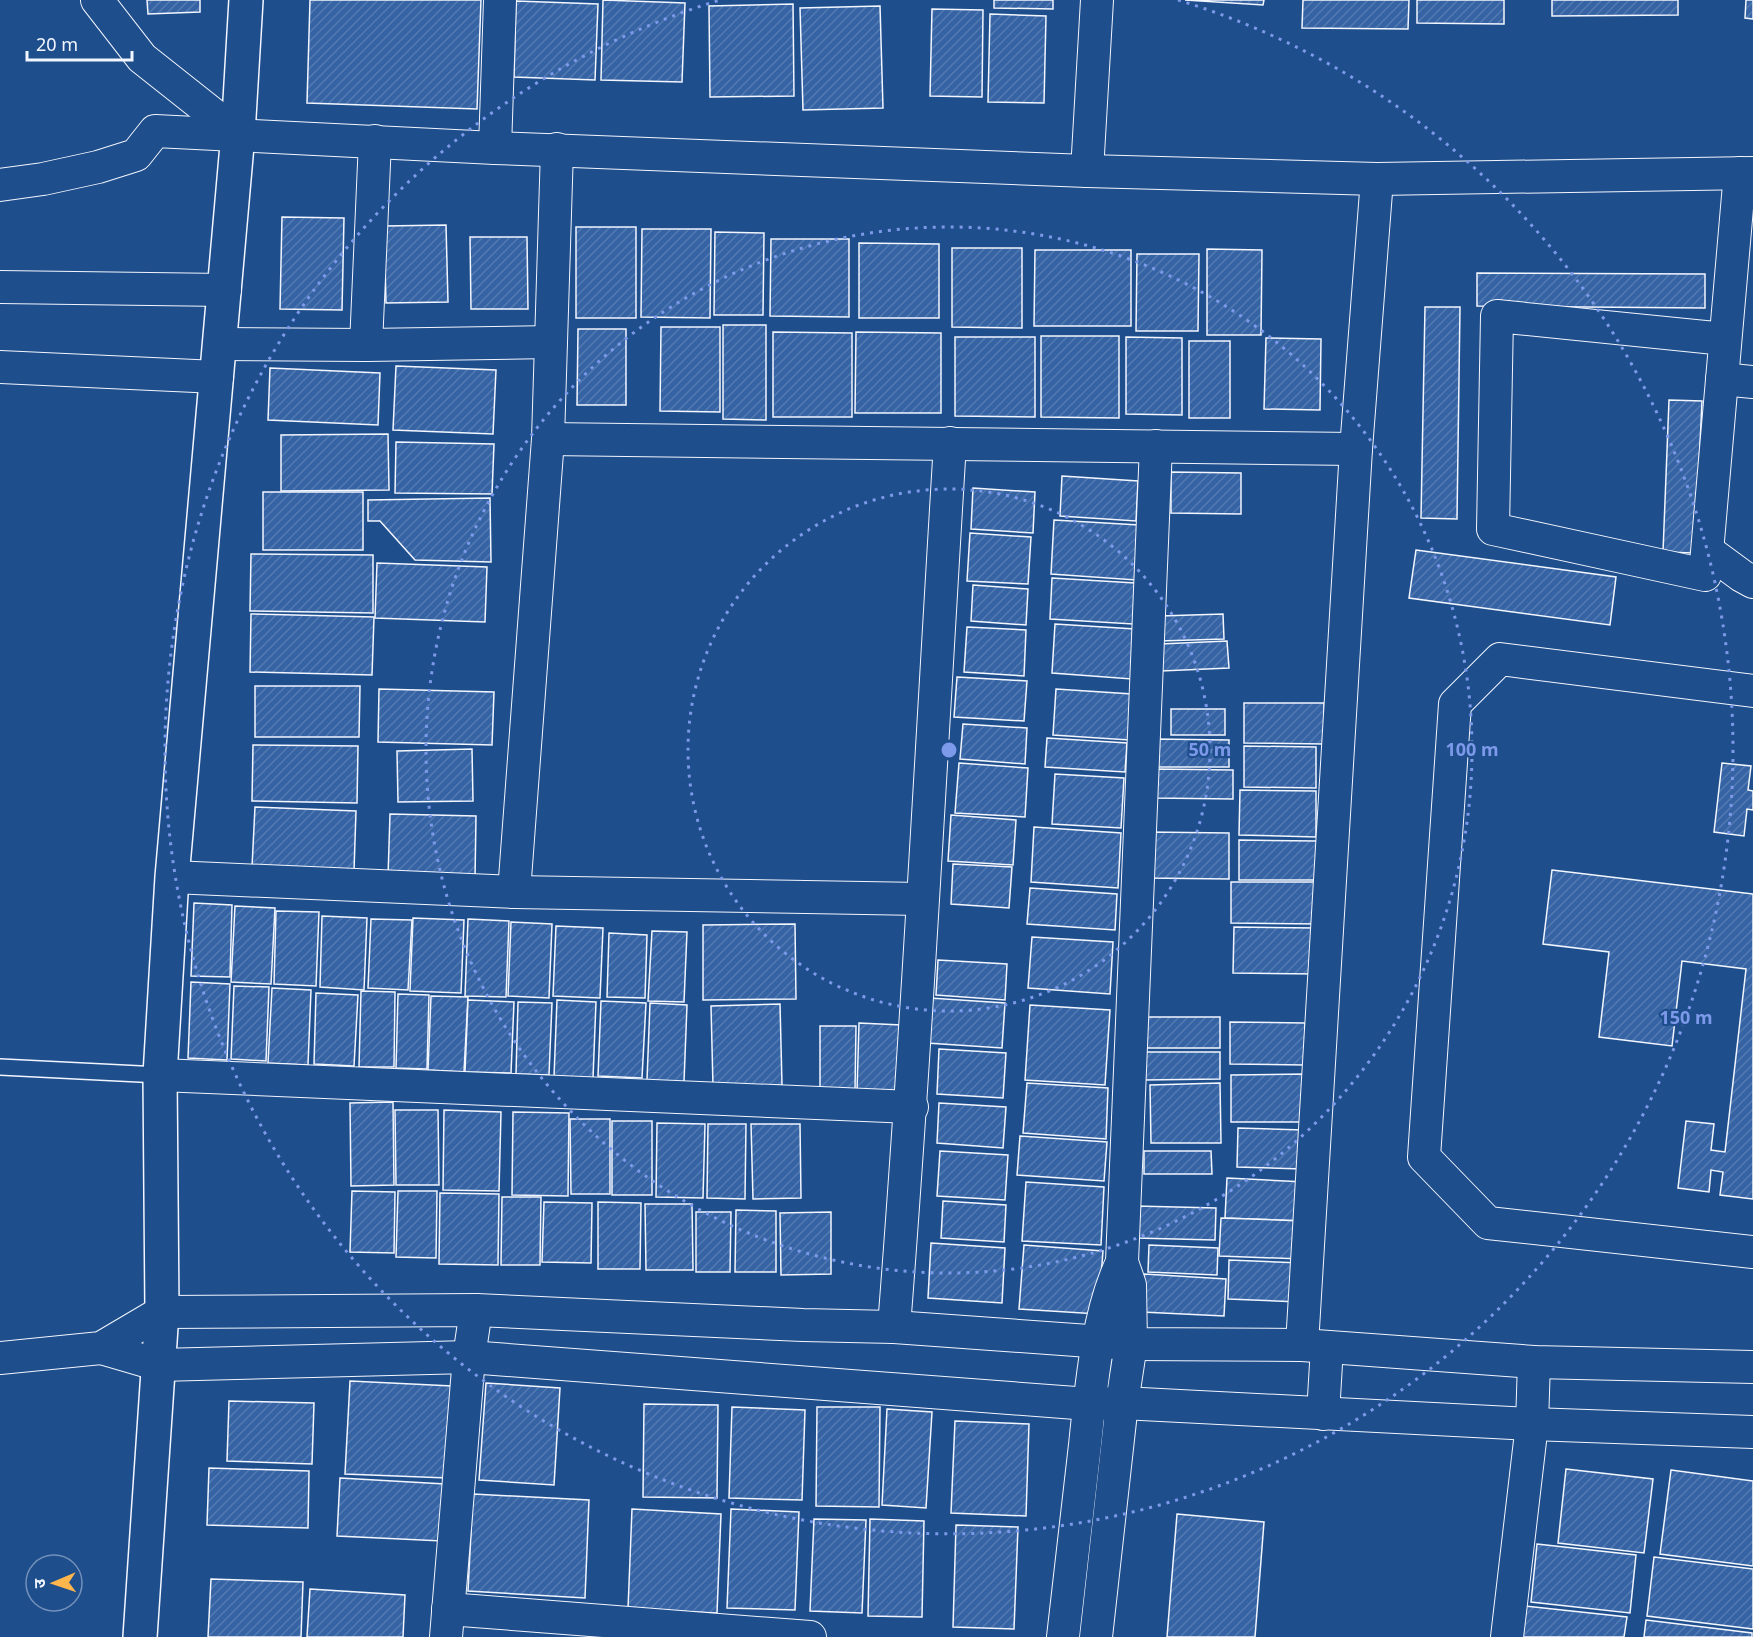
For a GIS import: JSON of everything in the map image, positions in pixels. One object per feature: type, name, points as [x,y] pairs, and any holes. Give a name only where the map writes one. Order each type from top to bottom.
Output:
[{"type":"street","points":[[97,0],[142,58],[238,134]]},
{"type":"street","points":[[140,1637],[162,1312],[160,1075],[172,877],[225,290],[246,0]]},
{"type":"street","points":[[495,148],[500,0]]},
{"type":"street","points":[[1087,171],[1097,0]]},
{"type":"street","points":[[0,185],[43,179],[98,167],[136,155],[155,130],[495,148],[1087,171],[1377,179],[1747,173],[1725,339],[1706,574],[1492,529],[1497,316],[1725,339]]},
{"type":"street","points":[[366,345],[375,141]]},
{"type":"street","points":[[514,892],[548,439],[557,149]]},
{"type":"street","points":[[1323,1414],[1314,1346],[1356,449],[1377,179]]},
{"type":"street","points":[[0,287],[225,290]]},
{"type":"street","points":[[220,344],[366,345],[551,342]]},
{"type":"street","points":[[0,367],[217,377]]},
{"type":"street","points":[[1722,379],[1753,382]]},
{"type":"street","points":[[548,439],[1356,449]]},
{"type":"street","points":[[894,1327],[912,1107],[922,899],[950,443]]},
{"type":"street","points":[[1096,1637],[1122,1403],[1131,1344],[1130,1285],[1122,1262],[1156,446]]},
{"type":"street","points":[[1708,551],[1753,582]]},
{"type":"street","points":[[1753,691],[1500,659],[1455,704],[1424,1157],[1488,1223],[1753,1252]]},
{"type":"street","points":[[172,877],[514,892],[922,899]]},
{"type":"street","points":[[160,1075],[912,1107]]},
{"type":"street","points":[[1063,1637],[1089,1404],[1112,1282],[1122,1262]]},
{"type":"street","points":[[476,1310],[469,1357],[447,1623],[810,1637]]},
{"type":"street","points":[[101,1348],[162,1312],[476,1310],[894,1327],[1099,1343],[1314,1346],[1534,1362],[1753,1367]]},
{"type":"street","points":[[0,1358],[101,1348],[159,1365],[469,1357],[1089,1404],[1122,1403],[1532,1424],[1753,1432]]},
{"type":"street","points":[[1507,1637],[1532,1424],[1534,1362]]},
{"type":"lane","points":[[0,1067],[160,1075]]},
{"type":"building","points":[[147,0],[200,0],[200,12],[148,14]]},
{"type":"building","points":[[310,0],[481,0],[477,109],[307,103]]},
{"type":"building","points":[[603,0],[685,3],[682,82],[601,80]]},
{"type":"building","points":[[994,0],[1053,0],[1053,9],[994,8]]},
{"type":"building","points":[[1185,0],[1264,0],[1263,5]]},
{"type":"building","points":[[1303,0],[1409,0],[1408,29],[1302,28]]},
{"type":"building","points":[[1417,0],[1504,0],[1504,24],[1417,23]]},
{"type":"building","points":[[1552,0],[1678,0],[1678,15],[1552,16]]},
{"type":"building","points":[[1746,0],[1753,0],[1753,19],[1745,18]]},
{"type":"building","points":[[516,1],[598,4],[595,80],[514,77]]},
{"type":"building","points":[[793,4],[794,96],[710,97],[709,6]]},
{"type":"building","points":[[880,6],[883,108],[803,110],[800,8]]},
{"type":"building","points":[[932,9],[983,10],[982,97],[930,96]]},
{"type":"building","points":[[990,14],[1046,16],[1044,103],[988,102]]},
{"type":"building","points":[[282,217],[344,218],[342,310],[280,309]]},
{"type":"building","points":[[446,225],[448,302],[386,303],[384,226]]},
{"type":"building","points":[[576,227],[636,227],[636,318],[576,318]]},
{"type":"building","points":[[642,229],[711,229],[710,318],[641,317]]},
{"type":"building","points":[[715,232],[764,233],[763,315],[714,315]]},
{"type":"building","points":[[470,237],[527,237],[528,309],[471,309]]},
{"type":"building","points":[[771,239],[849,239],[849,317],[770,316]]},
{"type":"building","points":[[859,243],[939,244],[939,318],[859,318]]},
{"type":"building","points":[[952,248],[1022,248],[1022,328],[952,327]]},
{"type":"building","points":[[1207,249],[1262,250],[1261,335],[1207,335]]},
{"type":"building","points":[[1035,250],[1131,250],[1131,326],[1034,326]]},
{"type":"building","points":[[1137,254],[1199,254],[1198,331],[1136,331]]},
{"type":"building","points":[[1477,273],[1705,274],[1705,308],[1477,306]]},
{"type":"building","points":[[1425,307],[1460,307],[1457,519],[1421,518]]},
{"type":"building","points":[[723,325],[766,325],[766,420],[723,419]]},
{"type":"building","points":[[661,327],[720,327],[720,412],[660,411]]},
{"type":"building","points":[[578,329],[626,329],[626,405],[577,405]]},
{"type":"building","points":[[773,332],[852,333],[852,417],[773,417]]},
{"type":"building","points":[[856,332],[941,333],[941,413],[855,413]]},
{"type":"building","points":[[1041,336],[1119,336],[1119,418],[1041,417]]},
{"type":"building","points":[[955,337],[1035,337],[1035,417],[955,416]]},
{"type":"building","points":[[1126,337],[1182,338],[1182,415],[1126,414]]},
{"type":"building","points":[[1266,338],[1321,339],[1320,410],[1264,409]]},
{"type":"building","points":[[1189,341],[1230,341],[1230,418],[1189,418]]},
{"type":"building","points":[[396,366],[496,370],[493,434],[393,430]]},
{"type":"building","points":[[270,368],[380,373],[378,425],[268,420]]},
{"type":"building","points":[[1669,400],[1702,401],[1695,553],[1663,552]]},
{"type":"building","points":[[388,434],[389,490],[281,491],[281,435]]},
{"type":"building","points":[[396,442],[494,444],[492,494],[395,493]]},
{"type":"building","points":[[1171,472],[1241,473],[1241,514],[1171,513]]},
{"type":"building","points":[[1062,476],[1138,481],[1136,521],[1060,516]]},
{"type":"building","points":[[973,488],[1035,492],[1033,533],[971,529]]},
{"type":"building","points":[[263,492],[363,492],[363,550],[263,550]]},
{"type":"building","points":[[490,498],[491,562],[415,560],[380,521],[368,521],[368,500]]},
{"type":"building","points":[[1054,520],[1139,525],[1136,580],[1051,574]]},
{"type":"building","points":[[970,533],[1031,537],[1028,584],[967,581]]},
{"type":"building","points":[[1416,550],[1616,577],[1610,625],[1409,598]]},
{"type":"building","points":[[251,554],[373,555],[373,613],[250,611]]},
{"type":"building","points":[[377,563],[487,567],[485,622],[375,618]]},
{"type":"building","points":[[1052,578],[1135,583],[1133,624],[1050,619]]},
{"type":"building","points":[[973,585],[1028,589],[1026,625],[971,621]]},
{"type":"building","points":[[251,614],[374,617],[372,675],[250,672]]},
{"type":"building","points":[[1223,614],[1224,639],[1160,641],[1160,616]]},
{"type":"building","points":[[1055,624],[1135,629],[1132,679],[1052,673]]},
{"type":"building","points":[[967,627],[1026,630],[1024,676],[964,672]]},
{"type":"building","points":[[1227,641],[1229,668],[1161,671],[1160,644]]},
{"type":"building","points":[[957,677],[1027,681],[1024,721],[954,717]]},
{"type":"building","points":[[255,686],[360,686],[359,737],[255,737]]},
{"type":"building","points":[[379,689],[494,692],[492,745],[378,742]]},
{"type":"building","points":[[1056,689],[1132,694],[1129,740],[1053,735]]},
{"type":"building","points":[[1244,703],[1324,703],[1324,744],[1244,743]]},
{"type":"building","points":[[1171,709],[1225,709],[1225,735],[1171,735]]},
{"type":"building","points":[[963,724],[1027,728],[1025,764],[960,759]]},
{"type":"building","points":[[1047,738],[1127,743],[1125,772],[1045,767]]},
{"type":"building","points":[[1155,739],[1229,740],[1229,767],[1155,767]]},
{"type":"building","points":[[253,745],[358,746],[357,803],[252,801]]},
{"type":"building","points":[[1244,746],[1316,747],[1316,788],[1244,787]]},
{"type":"building","points":[[472,749],[473,801],[398,802],[397,751]]},
{"type":"building","points":[[959,763],[1028,768],[1025,817],[955,813]]},
{"type":"building","points":[[1722,763],[1751,766],[1748,790],[1753,791],[1753,810],[1747,809],[1744,836],[1714,832]]},
{"type":"building","points":[[1155,769],[1233,770],[1233,799],[1154,798]]},
{"type":"building","points":[[1055,774],[1124,778],[1121,828],[1052,824]]},
{"type":"building","points":[[1240,790],[1316,791],[1316,837],[1239,835]]},
{"type":"building","points":[[255,807],[356,811],[354,871],[252,867]]},
{"type":"building","points":[[390,814],[476,816],[475,879],[388,877]]},
{"type":"building","points":[[951,815],[1016,820],[1013,865],[948,861]]},
{"type":"building","points":[[1034,827],[1121,833],[1118,888],[1031,882]]},
{"type":"building","points":[[1147,832],[1229,833],[1229,879],[1146,878]]},
{"type":"building","points":[[1239,840],[1317,841],[1317,880],[1239,880]]},
{"type":"building","points":[[953,864],[1012,867],[1009,908],[951,904]]},
{"type":"building","points":[[1552,870],[1753,894],[1753,1199],[1720,1195],[1723,1172],[1711,1170],[1709,1192],[1678,1188],[1686,1121],[1714,1124],[1711,1150],[1725,1152],[1746,969],[1682,961],[1672,1046],[1599,1037],[1609,952],[1543,944]]},
{"type":"building","points":[[1231,882],[1318,882],[1319,924],[1231,923]]},
{"type":"building","points":[[1030,888],[1117,894],[1115,930],[1027,924]]},
{"type":"building","points":[[194,903],[232,905],[230,977],[191,976]]},
{"type":"building","points":[[235,906],[275,908],[271,984],[231,982]]},
{"type":"building","points":[[276,911],[319,912],[316,986],[274,984]]},
{"type":"building","points":[[322,916],[367,918],[364,990],[320,987]]},
{"type":"building","points":[[413,918],[464,920],[461,993],[410,991]]},
{"type":"building","points":[[371,919],[412,920],[408,990],[368,988]]},
{"type":"building","points":[[468,919],[509,921],[506,997],[465,996]]},
{"type":"building","points":[[511,922],[552,924],[549,998],[508,996]]},
{"type":"building","points":[[795,924],[796,999],[703,1000],[703,925]]},
{"type":"building","points":[[556,926],[603,928],[600,998],[553,996]]},
{"type":"building","points":[[1234,927],[1315,928],[1315,974],[1233,973]]},
{"type":"building","points":[[652,931],[687,932],[684,1002],[648,1001]]},
{"type":"building","points":[[609,933],[647,935],[645,998],[607,997]]},
{"type":"building","points":[[1032,937],[1113,942],[1110,994],[1028,988]]},
{"type":"building","points":[[938,960],[1007,964],[1005,1000],[936,995]]},
{"type":"building","points":[[191,982],[230,984],[227,1060],[188,1058]]},
{"type":"building","points":[[234,986],[269,987],[266,1061],[231,1059]]},
{"type":"building","points":[[272,988],[311,990],[308,1065],[268,1063]]},
{"type":"building","points":[[361,991],[395,992],[394,1067],[359,1067]]},
{"type":"building","points":[[316,993],[358,995],[354,1066],[314,1064]]},
{"type":"building","points":[[398,994],[429,995],[427,1069],[396,1068]]},
{"type":"building","points":[[431,996],[468,997],[464,1072],[428,1070]]},
{"type":"building","points":[[930,998],[1005,1003],[1002,1048],[927,1043]]},
{"type":"building","points":[[468,1000],[514,1002],[511,1073],[465,1072]]},
{"type":"building","points":[[557,1000],[596,1002],[593,1078],[554,1077]]},
{"type":"building","points":[[601,1001],[646,1003],[642,1078],[598,1076]]},
{"type":"building","points":[[518,1002],[552,1003],[549,1075],[516,1074]]},
{"type":"building","points":[[650,1003],[687,1005],[684,1082],[647,1080]]},
{"type":"building","points":[[780,1004],[782,1085],[713,1087],[711,1006]]},
{"type":"building","points":[[1030,1005],[1110,1010],[1105,1085],[1025,1080]]},
{"type":"building","points":[[1142,1017],[1220,1017],[1220,1048],[1143,1048]]},
{"type":"building","points":[[1230,1022],[1305,1023],[1304,1065],[1230,1064]]},
{"type":"building","points":[[859,1023],[901,1025],[898,1092],[857,1091]]},
{"type":"building","points":[[820,1026],[856,1026],[855,1091],[820,1090]]},
{"type":"building","points":[[939,1049],[1006,1053],[1003,1098],[937,1094]]},
{"type":"building","points":[[1144,1052],[1220,1052],[1220,1079],[1144,1080]]},
{"type":"building","points":[[1305,1074],[1305,1122],[1231,1122],[1231,1075]]},
{"type":"building","points":[[1027,1083],[1108,1088],[1106,1139],[1023,1133]]},
{"type":"building","points":[[1220,1083],[1221,1143],[1151,1143],[1150,1085]]},
{"type":"building","points":[[393,1102],[394,1185],[351,1186],[350,1103]]},
{"type":"building","points":[[939,1103],[1006,1107],[1003,1148],[937,1143]]},
{"type":"building","points":[[395,1110],[438,1110],[439,1185],[396,1185]]},
{"type":"building","points":[[444,1110],[501,1112],[499,1191],[443,1190]]},
{"type":"building","points":[[513,1112],[569,1113],[568,1196],[512,1195]]},
{"type":"building","points":[[570,1119],[610,1119],[610,1194],[571,1194]]},
{"type":"building","points":[[612,1121],[652,1121],[652,1195],[612,1195]]},
{"type":"building","points":[[657,1123],[705,1124],[703,1198],[656,1197]]},
{"type":"building","points":[[708,1124],[746,1124],[745,1199],[707,1198]]},
{"type":"building","points":[[751,1124],[800,1124],[801,1198],[753,1199]]},
{"type":"building","points":[[1238,1128],[1303,1130],[1302,1169],[1237,1167]]},
{"type":"building","points":[[1020,1136],[1107,1142],[1104,1181],[1017,1175]]},
{"type":"building","points":[[940,1151],[1008,1155],[1005,1200],[937,1196]]},
{"type":"building","points":[[1144,1151],[1211,1151],[1212,1174],[1144,1174]]},
{"type":"building","points":[[1227,1178],[1305,1182],[1303,1221],[1225,1218]]},
{"type":"building","points":[[1026,1182],[1104,1187],[1101,1245],[1022,1241]]},
{"type":"building","points":[[352,1191],[395,1192],[394,1253],[350,1252]]},
{"type":"building","points":[[398,1191],[437,1191],[436,1258],[396,1257]]},
{"type":"building","points":[[440,1193],[499,1194],[498,1265],[439,1264]]},
{"type":"building","points":[[502,1197],[541,1197],[540,1265],[501,1265]]},
{"type":"building","points":[[943,1201],[1006,1205],[1004,1242],[941,1238]]},
{"type":"building","points":[[544,1202],[592,1203],[591,1263],[542,1262]]},
{"type":"building","points":[[598,1202],[641,1203],[640,1269],[598,1269]]},
{"type":"building","points":[[645,1204],[692,1204],[693,1270],[646,1270]]},
{"type":"building","points":[[1136,1206],[1216,1208],[1215,1240],[1135,1238]]},
{"type":"building","points":[[736,1210],[776,1211],[776,1272],[735,1272]]},
{"type":"building","points":[[696,1212],[731,1212],[730,1272],[696,1272]]},
{"type":"building","points":[[831,1212],[831,1274],[781,1275],[780,1213]]},
{"type":"building","points":[[1221,1218],[1303,1221],[1301,1259],[1219,1256]]},
{"type":"building","points":[[931,1243],[1005,1248],[1002,1303],[928,1298]]},
{"type":"building","points":[[1024,1245],[1103,1251],[1098,1314],[1019,1309]]},
{"type":"building","points":[[1149,1245],[1218,1248],[1217,1275],[1148,1272]]},
{"type":"building","points":[[1229,1260],[1301,1263],[1299,1302],[1228,1299]]},
{"type":"building","points":[[1144,1274],[1226,1279],[1224,1316],[1142,1312]]},
{"type":"building","points":[[350,1381],[452,1386],[447,1478],[345,1474]]},
{"type":"building","points":[[486,1383],[560,1388],[554,1485],[479,1480]]},
{"type":"building","points":[[229,1401],[314,1403],[312,1464],[227,1461]]},
{"type":"building","points":[[644,1404],[718,1405],[717,1498],[643,1497]]},
{"type":"building","points":[[732,1407],[805,1410],[802,1500],[729,1498]]},
{"type":"building","points":[[817,1407],[880,1407],[879,1507],[816,1506]]},
{"type":"building","points":[[887,1409],[932,1412],[926,1508],[882,1505]]},
{"type":"building","points":[[955,1421],[1029,1424],[1026,1516],[951,1513]]},
{"type":"building","points":[[209,1468],[309,1471],[308,1528],[207,1525]]},
{"type":"building","points":[[1566,1469],[1653,1479],[1644,1553],[1558,1543]]},
{"type":"building","points":[[1671,1470],[1753,1481],[1753,1566],[1660,1554]]},
{"type":"building","points":[[340,1478],[445,1484],[442,1541],[337,1536]]},
{"type":"building","points":[[473,1494],[589,1500],[585,1598],[468,1591]]},
{"type":"building","points":[[632,1509],[721,1514],[717,1613],[628,1609]]},
{"type":"building","points":[[731,1509],[799,1512],[795,1610],[727,1608]]},
{"type":"building","points":[[1177,1514],[1264,1522],[1255,1637],[1167,1637]]},
{"type":"building","points":[[814,1519],[866,1520],[862,1613],[810,1611]]},
{"type":"building","points":[[870,1519],[924,1521],[922,1617],[868,1616]]},
{"type":"building","points":[[956,1525],[1018,1527],[1014,1629],[953,1627]]},
{"type":"building","points":[[1537,1544],[1636,1555],[1630,1613],[1531,1602]]},
{"type":"building","points":[[1654,1557],[1753,1569],[1753,1629],[1647,1616]]},
{"type":"building","points":[[211,1579],[303,1582],[301,1637],[208,1637]]},
{"type":"building","points":[[310,1589],[405,1595],[403,1637],[307,1637]]},
{"type":"building","points":[[1525,1606],[1627,1617],[1624,1637],[1522,1637]]},
{"type":"building","points":[[1646,1620],[1752,1633],[1752,1637],[1644,1637]]}]
